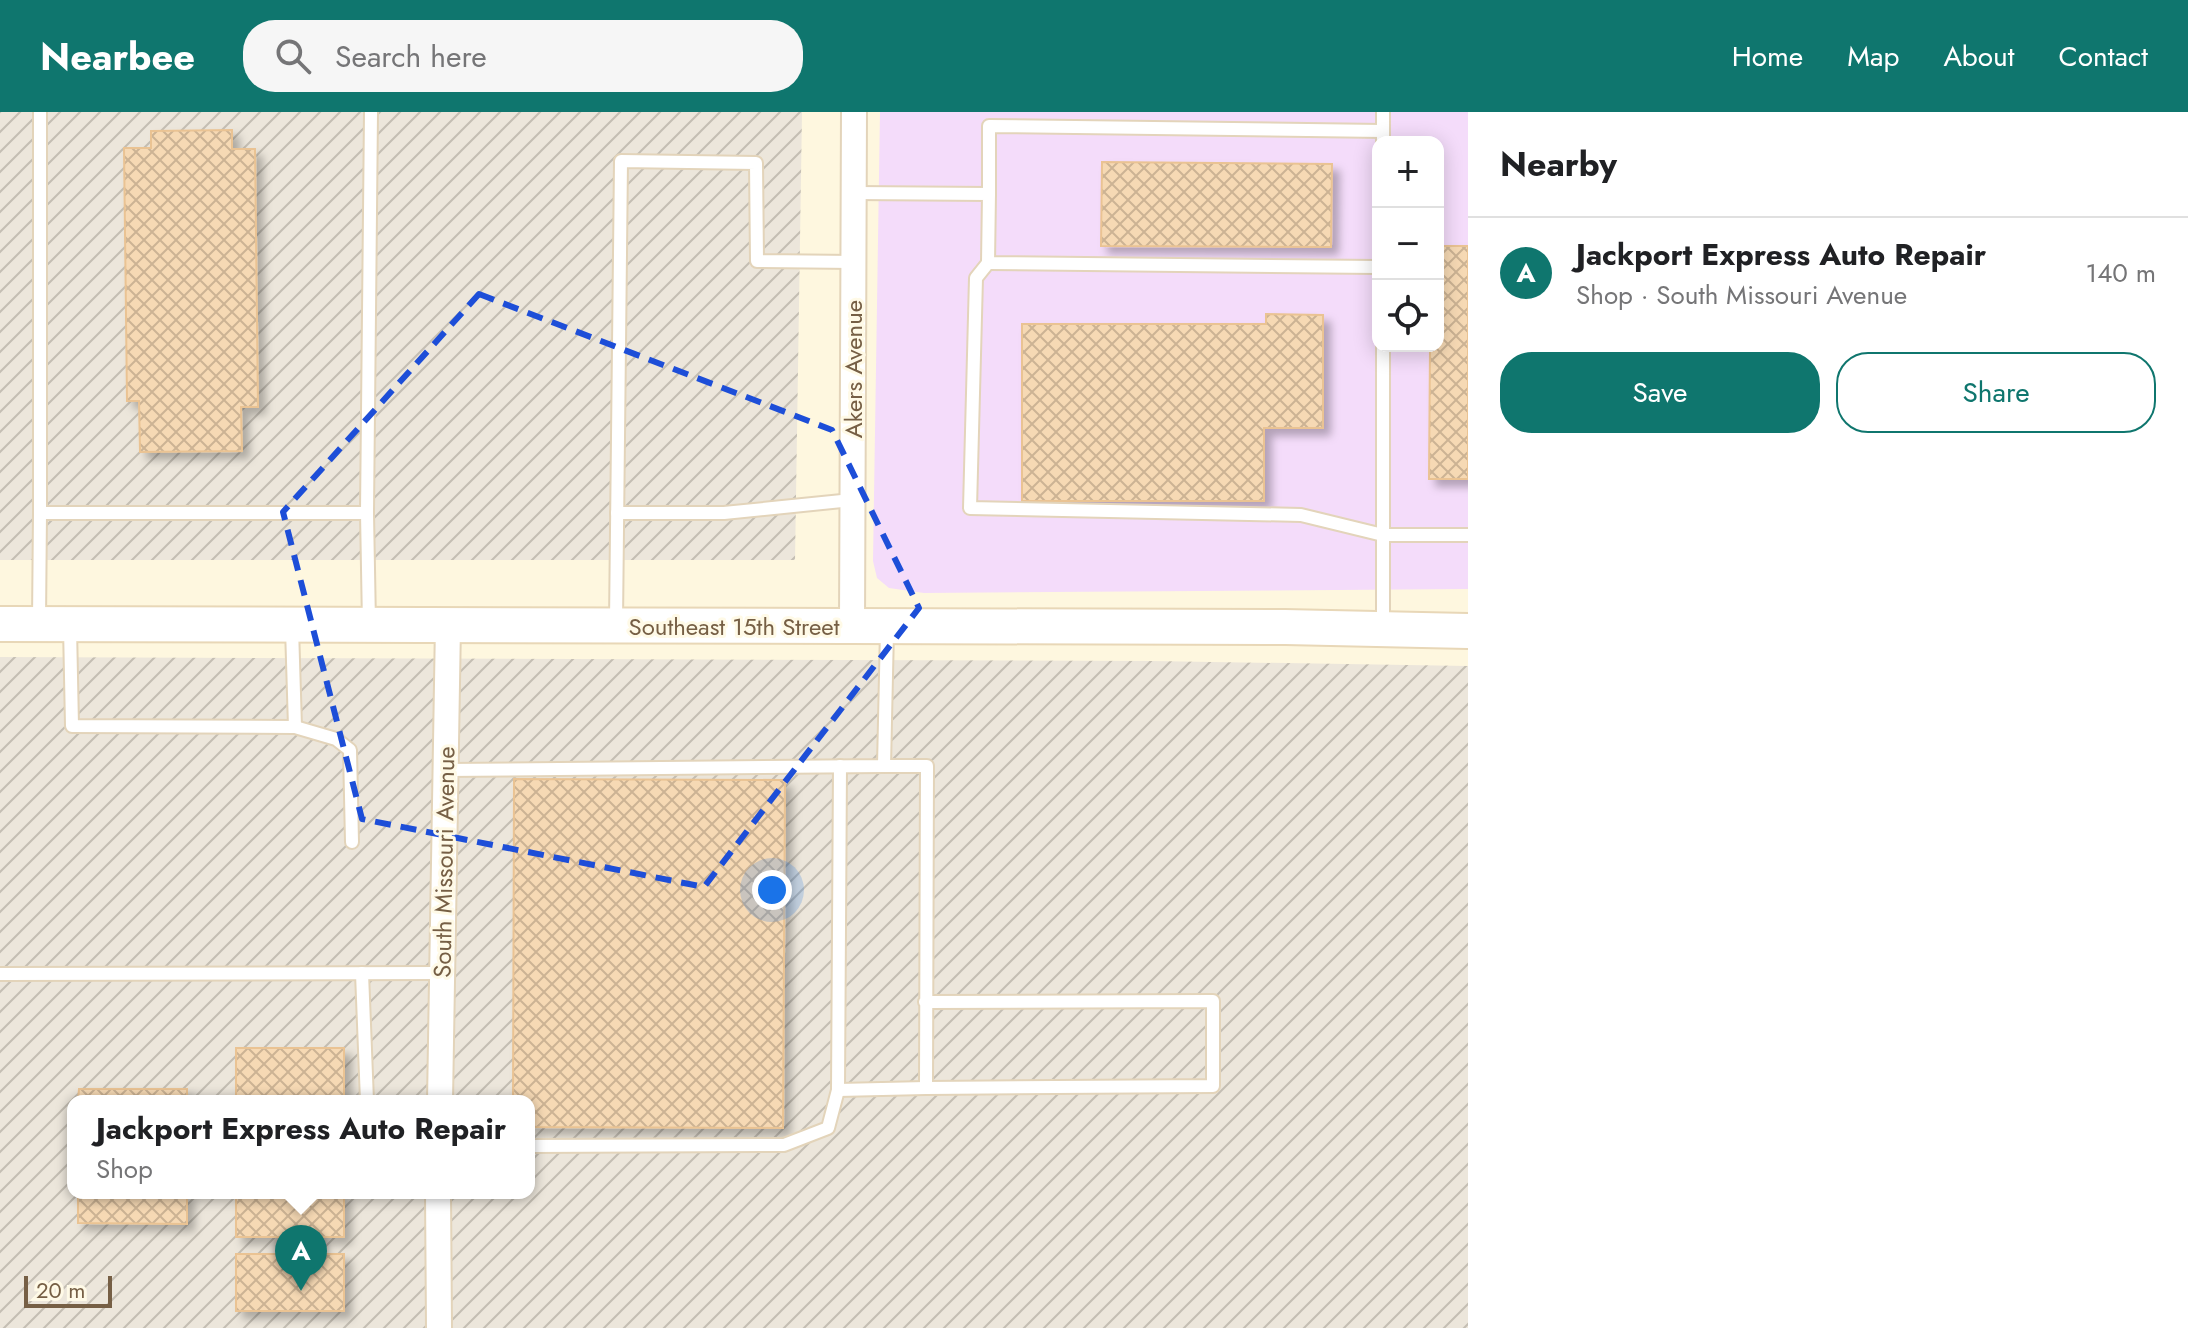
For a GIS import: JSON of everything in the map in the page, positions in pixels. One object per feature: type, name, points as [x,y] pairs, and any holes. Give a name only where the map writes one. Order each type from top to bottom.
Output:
[{"type":"main road","name":"Southeast 15th Street","points":[[0,624],[1468,631]]},
{"type":"street","name":"Akers Avenue","points":[[852,626],[854,112]]},
{"type":"street","name":"South Missouri Avenue","points":[[440,1095],[448,624]]},
{"type":"street","points":[[438,1199],[439,1328]]},
{"type":"lane","points":[[40,112],[40,513],[54,624],[72,726],[295,727],[336,739],[350,750],[352,842]]},
{"type":"lane","points":[[369,624],[367,513],[371,112]]},
{"type":"lane","points":[[1383,112],[1383,136],[989,126],[988,263],[976,278],[970,508],[1301,515],[1383,535],[1468,535]]},
{"type":"lane","points":[[616,625],[621,161],[756,163],[757,261],[854,262]]},
{"type":"lane","points":[[854,193],[989,194]]},
{"type":"lane","points":[[988,263],[1372,267]]},
{"type":"lane","points":[[1383,352],[1383,629]]},
{"type":"lane","points":[[617,513],[724,513],[852,500]]},
{"type":"lane","points":[[40,513],[367,513]]},
{"type":"lane","points":[[292,626],[295,727]]},
{"type":"lane","points":[[884,766],[887,627]]},
{"type":"lane","points":[[535,1146],[784,1145],[828,1128],[838,1090],[840,766]]},
{"type":"lane","points":[[445,770],[927,766],[926,1088]]},
{"type":"lane","points":[[362,973],[367,1095]]},
{"type":"lane","points":[[0,974],[442,973]]},
{"type":"lane","points":[[838,1090],[1213,1086],[1213,1001],[925,1002]]},
{"type":"highlighted area","points":[[479,294],[832,430],[919,608],[704,887],[362,819],[283,512]]},
{"type":"shaded area","points":[[0,112],[802,112],[795,560],[0,560]]},
{"type":"shaded area","points":[[880,112],[1468,112],[1468,589],[924,593],[889,588],[877,578],[873,561]]},
{"type":"shaded area","points":[[0,657],[1152,661],[1468,666],[1468,1328],[0,1328]]},
{"type":"building","points":[[232,130],[232,149],[255,149],[258,407],[241,407],[242,451],[140,452],[139,401],[127,401],[124,148],[151,148],[151,131]]},
{"type":"building","points":[[1102,162],[1332,164],[1331,247],[1101,246]]},
{"type":"building","points":[[1444,246],[1468,246],[1468,479],[1429,479],[1430,352],[1444,352]]},
{"type":"building","points":[[1266,314],[1323,315],[1323,428],[1264,428],[1264,501],[1022,501],[1022,324],[1266,324]]},
{"type":"building","points":[[514,779],[785,780],[783,1128],[535,1127],[535,1095],[513,1095]]},
{"type":"building","points":[[236,1048],[344,1048],[344,1095],[236,1095]]},
{"type":"building","points":[[79,1089],[187,1089],[187,1095],[78,1095]]},
{"type":"building","points":[[78,1199],[187,1199],[187,1224],[78,1223]]},
{"type":"building","points":[[236,1199],[344,1199],[344,1237],[236,1237]]},
{"type":"building","points":[[236,1254],[344,1254],[344,1311],[236,1311]]},
{"type":"place","name":"Jackport Express Auto Repair","points":[[301,1291]]}]
